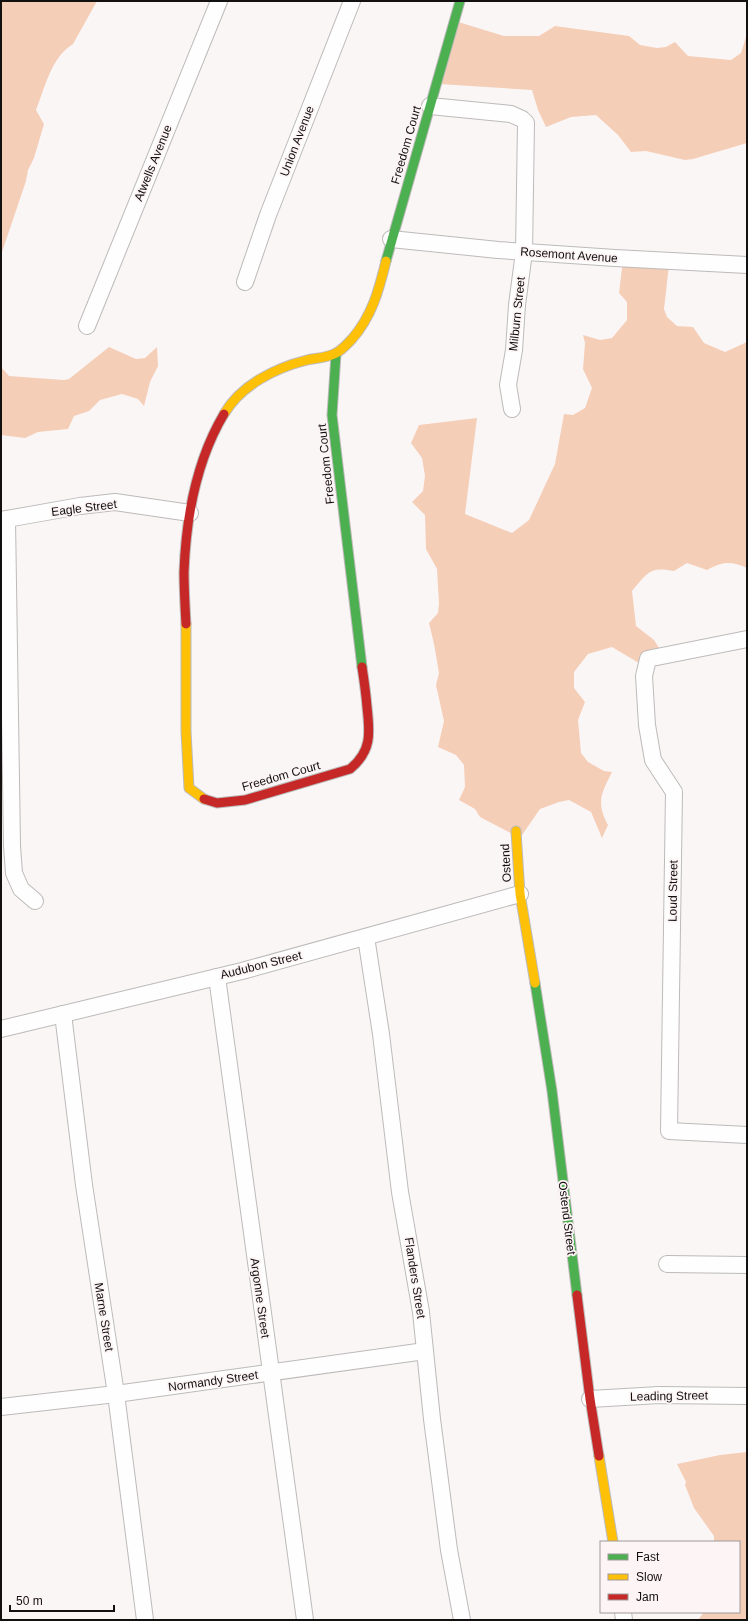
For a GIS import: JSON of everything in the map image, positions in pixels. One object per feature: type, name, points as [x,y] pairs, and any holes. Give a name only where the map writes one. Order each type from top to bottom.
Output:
[{"type":"street","name":"Atwells Avenue","points":[[87,326],[219,1]]},
{"type":"street","name":"Union Avenue","points":[[245,282],[268,215],[352,1]]},
{"type":"street","name":"Freedom Court","points":[[336,354],[332,415],[370,732],[368,747],[358,763],[350,769],[245,800],[217,803],[205,800],[190,788],[187,762],[185,705],[185,552],[190,513],[199,475],[214,430],[240,394],[265,376],[279,369],[308,360],[336,354],[366,322],[375,305],[391,239],[460,1]]},
{"type":"street","name":"Milburn Street","points":[[430,106],[511,114],[518,116],[526,123],[524,252],[517,305],[514,350],[508,385],[512,409]]},
{"type":"street","name":"Rosemont Avenue","points":[[391,239],[524,252],[747,265]]},
{"type":"street","name":"Eagle Street","points":[[4,520],[80,506],[115,502],[190,513]]},
{"type":"street","points":[[4,520],[13,866],[21,889],[35,901]]},
{"type":"street","name":"Loud Street","points":[[747,639],[648,659],[644,676],[647,724],[653,760],[674,792],[669,1130],[747,1135]]},
{"type":"street","name":"Ostend","points":[[516,831],[520,894]]},
{"type":"street","name":"Audubon Street","points":[[1,1029],[217,977],[520,894]]},
{"type":"street","name":"Ostend Street","points":[[520,894],[552,1091],[590,1399],[612,1541]]},
{"type":"street","name":"Flanders Street","points":[[366,937],[381,1034],[400,1192],[422,1312],[425,1351],[449,1550],[462,1620]]},
{"type":"street","name":"Argonne Street","points":[[217,977],[305,1620]]},
{"type":"street","name":"Marne Street","points":[[63,1014],[84,1185],[116,1394],[145,1620]]},
{"type":"street","points":[[667,1264],[747,1266]]},
{"type":"street","name":"Normandy Street","points":[[1,1407],[116,1394],[425,1351]]},
{"type":"street","name":"Leading Street","points":[[590,1399],[659,1395],[747,1396]]},
{"type":"shaded area","points":[[1,1],[97,1],[73,44],[65,50],[54,65],[46,83],[36,110],[44,124],[1,255]]},
{"type":"shaded area","points":[[455,21],[504,36],[539,36],[555,26],[629,36],[640,45],[657,48],[666,47],[675,42],[688,56],[731,60],[741,53],[747,34],[747,143],[685,160],[646,151],[631,152],[618,135],[596,115],[571,117],[546,127],[538,110],[532,90],[439,84]]},
{"type":"shaded area","points":[[623,260],[669,265],[664,309],[667,317],[677,326],[693,327],[704,343],[725,352],[747,342],[747,568],[732,563],[727,563],[707,570],[687,563],[674,571],[659,569],[654,570],[646,575],[637,585],[632,591],[636,626],[654,640],[663,654],[644,666],[612,647],[588,654],[574,672],[574,688],[585,702],[578,720],[581,753],[588,762],[604,771],[612,772],[601,798],[602,810],[608,825],[602,838],[591,812],[569,800],[540,809],[520,838],[480,817],[475,809],[459,800],[465,787],[464,765],[456,755],[438,747],[444,721],[436,685],[439,673],[429,623],[438,613],[439,604],[437,569],[426,549],[425,515],[412,502],[423,491],[425,476],[422,458],[411,443],[419,425],[477,418],[465,514],[512,533],[529,520],[555,464],[564,414],[573,415],[585,408],[592,388],[583,369],[585,343],[583,335],[600,340],[612,338],[627,320],[627,302],[619,293]]},
{"type":"shaded area","points":[[109,347],[136,359],[145,358],[157,347],[158,366],[150,382],[144,406],[138,399],[122,394],[100,400],[89,411],[74,416],[68,429],[38,432],[25,438],[1,435],[1,367],[9,376],[64,380],[69,379]]},
{"type":"shaded area","points":[[747,1452],[747,1620],[698,1620],[703,1613],[740,1613],[740,1541],[714,1541],[714,1536],[694,1508],[685,1485],[686,1482],[677,1464],[720,1455]]},
{"type":"traffic: fast","points":[[386,261],[460,1]]},
{"type":"traffic: fast","points":[[336,354],[332,415],[362,667]]},
{"type":"traffic: fast","points":[[535,983],[552,1091],[577,1295]]},
{"type":"traffic: slow","points":[[224,414],[240,394],[260,379],[295,363],[333,355],[344,347],[359,330],[370,312],[381,282],[386,261]]},
{"type":"traffic: slow","points":[[186,624],[186,731],[189,788],[204,799]]},
{"type":"traffic: slow","points":[[516,831],[520,894],[535,983]]},
{"type":"traffic: slow","points":[[599,1456],[613,1541]]},
{"type":"traffic: jam","points":[[186,624],[184,572],[190,511],[194,490],[206,451],[224,414]]},
{"type":"traffic: jam","points":[[204,799],[217,803],[245,800],[350,769],[357,762],[366,748],[369,733],[366,692],[362,667]]},
{"type":"traffic: jam","points":[[577,1295],[590,1399],[599,1456]]}]
